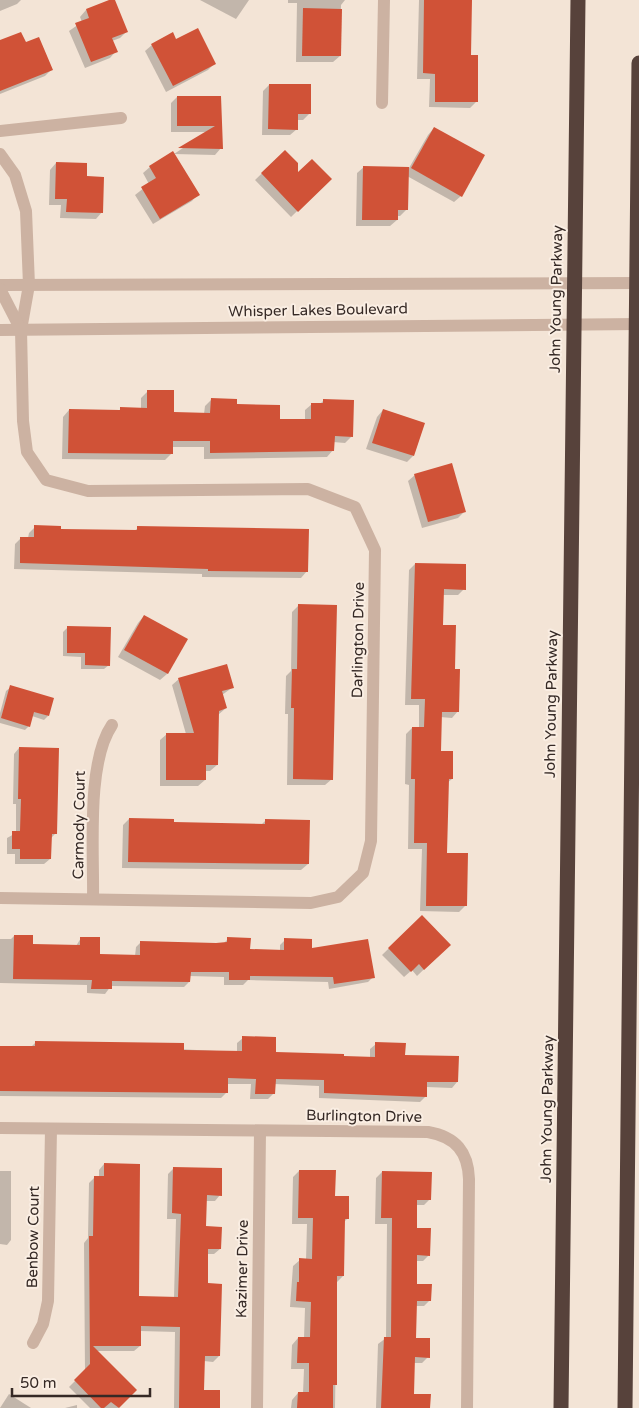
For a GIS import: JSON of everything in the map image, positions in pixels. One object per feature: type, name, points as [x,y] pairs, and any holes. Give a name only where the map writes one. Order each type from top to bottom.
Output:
[{"type":"highway","name":"John Young Parkway","points":[[561,1408],[578,0]]},
{"type":"highway","points":[[625,1408],[638,324],[639,63]]},
{"type":"street","points":[[382,103],[384,0]]},
{"type":"street","points":[[0,131],[121,118]]},
{"type":"street","points":[[0,154],[16,175],[26,211],[29,285],[21,330]]},
{"type":"street","name":"Whisper Lakes Boulevard","points":[[0,287],[29,285],[638,283]]},
{"type":"street","points":[[0,287],[21,330]]},
{"type":"street","name":"Whisper Lakes Boulevard","points":[[0,330],[574,323],[638,324]]},
{"type":"street","name":"Darlington Drive","points":[[0,898],[311,903],[338,897],[363,873],[371,841],[375,550],[355,507],[308,489],[88,491],[46,480],[26,452],[23,421],[21,330]]},
{"type":"street","name":"Carmody Court","points":[[93,899],[97,762],[105,736],[112,725]]},
{"type":"street","name":"Burlington Drive","points":[[0,1128],[428,1132],[446,1136],[464,1152],[469,1179],[467,1408]]},
{"type":"street","name":"Benbow Court","points":[[33,1342],[43,1324],[48,1301],[51,1129]]},
{"type":"street","name":"Kazimer Drive","points":[[257,1408],[260,1131]]},
{"type":"building","points":[[109,0],[115,0],[128,32],[112,38],[118,52],[91,62],[75,23],[89,18],[86,9]]},
{"type":"building","points":[[424,0],[472,0],[471,55],[478,55],[478,102],[435,102],[435,74],[423,73]]},
{"type":"building","points":[[303,8],[342,9],[341,56],[302,56]]},
{"type":"building","points":[[198,28],[216,64],[173,86],[151,44],[173,32],[176,39]]},
{"type":"building","points":[[21,32],[26,42],[39,37],[53,70],[0,91],[0,40]]},
{"type":"building","points":[[269,84],[311,84],[311,114],[298,114],[298,130],[268,129]]},
{"type":"building","points":[[177,96],[221,96],[223,149],[178,148],[215,126],[177,126]]},
{"type":"building","points":[[434,127],[485,155],[462,197],[411,168]]},
{"type":"building","points":[[285,150],[298,163],[298,172],[312,159],[332,179],[298,212],[261,173]]},
{"type":"building","points":[[173,151],[200,195],[160,219],[141,187],[156,178],[149,166]]},
{"type":"building","points":[[56,162],[87,163],[87,176],[104,177],[103,213],[66,212],[67,199],[55,199]]},
{"type":"building","points":[[363,166],[409,167],[408,210],[398,210],[398,220],[362,220]]},
{"type":"building","points":[[147,390],[174,390],[174,412],[210,413],[211,398],[237,399],[237,404],[280,405],[280,419],[311,419],[311,403],[323,403],[323,399],[354,400],[353,437],[335,436],[334,451],[210,453],[210,441],[173,441],[173,454],[68,453],[69,409],[120,410],[120,407],[147,408]]},
{"type":"building","points":[[383,409],[425,423],[414,456],[372,443]]},
{"type":"building","points":[[452,463],[466,512],[428,522],[414,474]]},
{"type":"building","points":[[34,525],[61,526],[61,529],[137,530],[137,526],[309,529],[308,572],[208,571],[208,569],[20,563],[20,537],[34,537]]},
{"type":"building","points":[[415,563],[466,564],[466,590],[444,589],[443,625],[456,625],[455,669],[460,669],[459,712],[442,712],[441,751],[453,751],[453,779],[449,779],[447,853],[468,853],[467,906],[426,906],[427,843],[414,843],[415,779],[411,779],[412,727],[424,727],[425,699],[411,699]]},
{"type":"building","points":[[298,604],[337,605],[333,780],[293,779],[294,708],[291,708],[292,669],[297,669]]},
{"type":"building","points":[[144,615],[188,639],[168,674],[124,650]]},
{"type":"building","points":[[67,626],[111,627],[110,666],[85,665],[85,653],[67,653]]},
{"type":"building","points":[[227,664],[234,688],[222,691],[227,708],[219,711],[218,765],[206,765],[206,780],[166,780],[166,733],[194,733],[178,678]]},
{"type":"building","points":[[10,685],[54,698],[49,716],[34,712],[30,727],[1,718]]},
{"type":"building","points":[[19,747],[59,748],[57,834],[52,834],[51,859],[20,859],[20,849],[12,849],[12,831],[20,831],[21,799],[18,799]]},
{"type":"building","points":[[129,818],[174,819],[174,822],[265,824],[265,819],[310,820],[309,864],[128,862]]},
{"type":"building","points":[[422,915],[451,945],[424,970],[419,964],[411,972],[388,948]]},
{"type":"building","points":[[14,935],[33,935],[33,944],[80,945],[80,937],[100,937],[100,954],[140,955],[140,941],[216,943],[227,942],[227,937],[251,938],[250,949],[284,950],[284,938],[312,939],[312,948],[368,939],[375,978],[334,984],[333,977],[250,976],[250,980],[229,980],[229,972],[191,972],[190,982],[112,981],[112,989],[91,989],[92,980],[13,979]]},
{"type":"building","points":[[242,1036],[276,1037],[276,1052],[344,1054],[344,1056],[375,1057],[375,1042],[406,1043],[405,1055],[459,1056],[458,1082],[427,1082],[427,1097],[324,1093],[324,1080],[276,1079],[275,1094],[255,1094],[256,1079],[228,1078],[228,1093],[0,1091],[0,1046],[35,1046],[35,1041],[184,1043],[184,1050],[242,1051]]},
{"type":"building","points":[[104,1163],[140,1164],[139,1296],[178,1297],[181,1214],[172,1213],[173,1167],[222,1168],[222,1196],[207,1195],[206,1226],[222,1227],[221,1249],[208,1249],[208,1283],[222,1284],[220,1356],[205,1356],[204,1390],[220,1390],[220,1408],[179,1408],[180,1327],[141,1326],[141,1346],[93,1346],[137,1390],[119,1408],[111,1402],[104,1408],[101,1408],[74,1380],[90,1364],[89,1236],[93,1236],[94,1176],[104,1176]]},
{"type":"building","points":[[299,1170],[336,1170],[335,1196],[349,1196],[349,1219],[345,1219],[344,1276],[337,1276],[337,1385],[333,1385],[333,1408],[297,1408],[298,1392],[309,1392],[309,1363],[297,1363],[298,1337],[310,1337],[311,1302],[296,1301],[297,1282],[299,1282],[299,1258],[312,1259],[313,1218],[298,1218]]},
{"type":"building","points":[[382,1171],[432,1172],[431,1200],[417,1200],[417,1228],[431,1228],[430,1256],[417,1255],[417,1284],[432,1284],[431,1301],[417,1301],[416,1338],[430,1338],[430,1358],[415,1357],[414,1394],[431,1394],[430,1408],[381,1408],[384,1337],[391,1337],[392,1218],[381,1218]]}]
